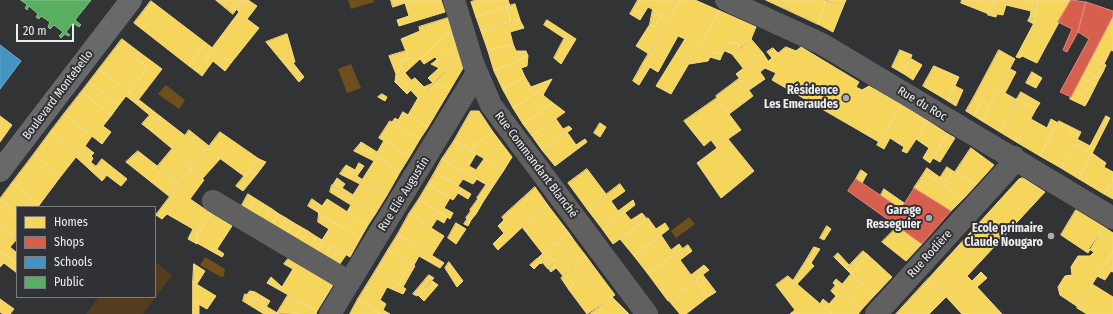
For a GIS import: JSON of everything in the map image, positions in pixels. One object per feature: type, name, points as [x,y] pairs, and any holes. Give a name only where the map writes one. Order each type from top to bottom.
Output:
[{"type":"main road","name":"Boulevard Montebello","points":[[0,171],[131,0]]},
{"type":"street","name":"Rue Commandant Blanché","points":[[454,0],[477,74],[491,105],[647,314]]},
{"type":"street","name":"Rue du Roc","points":[[726,0],[822,44],[1014,157],[1113,218]]},
{"type":"street","name":"Rue Elie Augustin","points":[[330,314],[477,74]]},
{"type":"street","name":"Rue Rodière","points":[[876,314],[1007,170],[1014,157]]},
{"type":"street","points":[[213,201],[349,282]]},
{"type":"shaded area","points":[[348,0],[373,0],[374,2],[351,9]]},
{"type":"shaded area","points":[[351,64],[361,88],[347,93],[338,69]]},
{"type":"shaded area","points":[[166,85],[185,100],[179,109],[158,94]]},
{"type":"shaded area","points":[[689,217],[695,224],[676,238],[671,231]]},
{"type":"shaded area","points":[[205,257],[225,269],[224,276],[221,277],[200,265]]},
{"type":"shaded area","points":[[156,263],[172,275],[156,297]]},
{"type":"shaded area","points":[[98,298],[155,298],[143,314],[86,314]]},
{"type":"building: Homes","points":[[216,0],[243,0],[233,14]]},
{"type":"building: Homes","points":[[243,0],[248,0],[257,6],[247,19],[259,28],[231,63],[212,48],[239,12],[236,9]]},
{"type":"building: Homes","points":[[391,0],[441,0],[445,12],[399,26],[397,20],[409,16],[405,3],[393,7]]},
{"type":"building: Homes","points":[[476,0],[508,0],[510,6],[476,17],[471,2]]},
{"type":"building: Homes","points":[[638,0],[680,0],[649,54],[636,46],[650,24],[655,27],[662,14],[648,7],[643,15],[633,9]]},
{"type":"building: Homes","points":[[680,0],[695,0],[720,11],[671,94],[656,86],[685,39],[678,36],[658,72],[643,63]]},
{"type":"building: Homes","points":[[766,0],[825,0],[826,1],[818,24]]},
{"type":"building: Homes","points":[[827,0],[846,0],[843,7]]},
{"type":"building: Homes","points":[[962,0],[995,0],[989,14],[961,3]]},
{"type":"building: Homes","points":[[995,0],[1039,0],[1034,18],[1030,17],[1031,11],[1006,5],[1003,15],[997,14],[996,17],[988,15]]},
{"type":"building: Homes","points":[[1039,0],[1071,0],[1037,63],[1022,56],[1020,58],[1016,57],[1035,21],[1033,20]]},
{"type":"building: Homes","points":[[151,1],[206,43],[189,66],[134,23]]},
{"type":"building: Homes","points":[[826,1],[843,7],[833,32],[818,24]]},
{"type":"building: Homes","points":[[515,4],[520,20],[511,22],[506,7]]},
{"type":"building: Homes","points":[[506,7],[511,22],[481,31],[476,17]]},
{"type":"building: Homes","points":[[633,9],[643,15],[640,20],[630,14]]},
{"type":"building: Homes","points":[[653,9],[662,14],[655,27],[650,24]]},
{"type":"building: Homes","points":[[720,11],[756,27],[751,39],[741,46],[730,42],[722,55],[713,52],[708,61],[689,64]]},
{"type":"building: Homes","points":[[1113,16],[1113,51],[1111,50],[1104,64],[1092,57]]},
{"type":"building: Homes","points":[[1030,17],[1035,21],[1034,24],[1028,21]]},
{"type":"building: Homes","points":[[448,18],[452,32],[447,34],[395,82],[396,74],[402,68],[400,62],[409,59],[401,39],[420,31],[419,27]]},
{"type":"building: Homes","points":[[520,20],[524,28],[510,32],[513,44],[488,51],[481,31]]},
{"type":"building: Homes","points":[[547,20],[576,39],[573,44],[544,25]]},
{"type":"building: Homes","points":[[452,32],[456,45],[435,64],[434,62],[437,59],[435,57],[424,64],[420,59],[447,34]]},
{"type":"building: Homes","points":[[287,34],[295,62],[285,65],[266,42]]},
{"type":"building: Homes","points":[[122,39],[139,52],[135,58],[148,67],[129,92],[99,69]]},
{"type":"building: Homes","points":[[564,39],[573,44],[561,64],[554,58]]},
{"type":"building: Homes","points":[[751,39],[763,53],[743,68],[732,54]]},
{"type":"building: Homes","points":[[730,42],[741,46],[732,54],[725,51]]},
{"type":"building: Homes","points":[[206,43],[215,50],[197,72],[189,66]]},
{"type":"building: Homes","points":[[513,44],[516,51],[526,51],[528,56],[494,71],[488,51]]},
{"type":"building: Homes","points":[[456,45],[460,57],[433,83],[428,78],[439,68],[431,64],[434,62],[435,64]]},
{"type":"building: Homes","name":"Résidence Les Emeraudes","points":[[786,47],[796,51],[801,47],[859,82],[856,87],[862,90],[869,86],[902,105],[879,142],[772,80],[776,73],[765,68],[760,72],[765,79],[749,90],[736,74],[763,53],[768,61]]},
{"type":"building: Homes","points":[[773,48],[778,53],[772,58],[767,52]]},
{"type":"building: Homes","points":[[215,50],[231,63],[225,71],[213,61],[202,76],[197,72]]},
{"type":"building: Homes","points":[[900,50],[912,55],[904,74],[892,67]]},
{"type":"building: Homes","points":[[999,50],[1015,59],[990,106],[974,97]]},
{"type":"building: Homes","points":[[406,51],[409,59],[400,62],[402,68],[396,74],[389,56]]},
{"type":"building: Homes","points":[[139,52],[162,69],[139,99],[129,92],[148,67],[135,58]]},
{"type":"building: Homes","points":[[713,52],[722,55],[720,60],[710,57]]},
{"type":"building: Homes","points":[[528,56],[527,66],[521,68],[525,77],[503,90],[494,71]]},
{"type":"building: Homes","points":[[460,57],[463,68],[450,90],[435,82]]},
{"type":"building: Homes","points":[[1092,57],[1106,65],[1103,72],[1088,64]]},
{"type":"building: Homes","points":[[910,58],[922,65],[913,80],[904,74]]},
{"type":"building: Homes","points":[[293,63],[304,77],[299,82],[285,65]]},
{"type":"building: Homes","points":[[643,63],[650,67],[639,85],[633,81]]},
{"type":"building: Homes","points":[[1088,64],[1103,72],[1099,79],[1085,71]]},
{"type":"building: Homes","points":[[934,66],[959,77],[948,101],[923,86]]},
{"type":"building: Homes","points":[[99,69],[138,99],[135,103],[126,96],[119,105],[89,82]]},
{"type":"building: Homes","points":[[1010,69],[1016,72],[1005,93],[1017,100],[1000,132],[982,121]]},
{"type":"building: Homes","points":[[1085,71],[1099,79],[1096,85],[1081,77]]},
{"type":"building: Homes","points":[[1032,72],[1042,78],[1036,88],[1026,83]]},
{"type":"building: Homes","points":[[405,73],[412,81],[406,85],[399,78]]},
{"type":"building: Homes","points":[[525,77],[531,87],[552,79],[543,95],[539,92],[513,108],[503,90]]},
{"type":"building: Homes","points":[[1081,77],[1096,85],[1093,91],[1078,84]]},
{"type":"building: Homes","points":[[399,78],[411,90],[407,94],[395,82]]},
{"type":"building: Homes","points":[[415,78],[424,87],[433,83],[418,98],[406,85]]},
{"type":"building: Homes","points":[[740,78],[753,96],[729,114],[716,96]]},
{"type":"building: Homes","points":[[89,82],[119,105],[111,116],[82,91]]},
{"type":"building: Homes","points":[[435,82],[450,90],[428,127],[408,115],[418,98]]},
{"type":"building: Homes","points":[[1078,84],[1093,91],[1089,99],[1074,90]]},
{"type":"building: Homes","points":[[955,86],[963,90],[956,106],[948,101]]},
{"type":"building: Homes","points":[[1074,90],[1089,99],[1085,106],[1070,99]]},
{"type":"building: Homes","points":[[82,91],[111,116],[103,126],[111,132],[102,144],[64,114]]},
{"type":"building: Homes","points":[[539,92],[553,103],[523,124],[513,108]]},
{"type":"building: Homes","points":[[1021,92],[1040,103],[1036,109],[1017,99]]},
{"type":"building: Homes","points":[[382,94],[387,97],[385,101],[378,97]]},
{"type":"building: Homes","points":[[974,97],[982,101],[974,116],[966,111]]},
{"type":"building: Homes","points":[[717,98],[741,130],[728,139],[754,171],[721,198],[697,163],[717,148],[711,140],[704,146],[684,121]]},
{"type":"building: Homes","points":[[138,99],[161,117],[158,122],[135,103]]},
{"type":"building: Homes","points":[[1017,99],[1036,109],[1018,143],[1000,132]]},
{"type":"building: Homes","points":[[982,101],[990,106],[982,121],[974,116]]},
{"type":"building: Homes","points":[[553,103],[565,112],[532,136],[523,124]]},
{"type":"building: Homes","points":[[902,105],[928,121],[907,153],[902,151],[904,147],[890,138],[884,149],[877,145]]},
{"type":"building: Homes","points":[[471,111],[479,111],[493,132],[469,150],[454,141]]},
{"type":"building: Homes","points":[[403,112],[428,127],[420,139],[392,122],[395,118],[398,120]]},
{"type":"building: Homes","points":[[64,114],[92,136],[85,146],[94,153],[91,156],[93,158],[91,162],[51,131]]},
{"type":"building: Homes","points":[[150,115],[158,122],[151,131],[142,124]]},
{"type":"building: Homes","points":[[0,116],[12,125],[0,142]]},
{"type":"building: Homes","points":[[1106,116],[1110,118],[1079,179],[1061,168],[1074,144],[1087,151]]},
{"type":"building: Homes","points":[[161,117],[205,151],[193,166],[151,131]]},
{"type":"building: Homes","points":[[556,119],[563,129],[569,126],[572,129],[542,150],[532,136]]},
{"type":"building: Homes","points":[[1031,119],[1047,128],[1051,119],[1058,123],[1040,156],[1018,143]]},
{"type":"building: Homes","points":[[390,121],[420,139],[410,156],[379,138]]},
{"type":"building: Homes","points":[[928,121],[948,134],[930,163],[923,158],[929,148],[916,139]]},
{"type":"building: Homes","points":[[1059,121],[1069,126],[1070,131],[1079,136],[1061,168],[1040,156]]},
{"type":"building: Homes","points":[[600,123],[606,127],[600,137],[594,133]]},
{"type":"building: Homes","points":[[1069,126],[1081,132],[1079,136],[1070,131]]},
{"type":"building: Homes","points":[[189,130],[209,146],[205,151],[185,136]]},
{"type":"building: Homes","points":[[51,131],[107,175],[102,181],[76,157],[61,176],[34,154]]},
{"type":"building: Homes","points":[[220,132],[259,159],[244,176],[207,149]]},
{"type":"building: Homes","points":[[493,132],[512,157],[504,170],[469,150]]},
{"type":"building: Homes","points":[[567,132],[576,145],[585,139],[587,142],[555,166],[542,150]]},
{"type":"building: Homes","points":[[948,134],[955,138],[940,162],[933,158]]},
{"type":"building: Homes","points":[[1077,139],[1090,146],[1087,151],[1074,144]]},
{"type":"building: Homes","points":[[384,141],[410,156],[400,172],[359,145],[361,142],[377,152]]},
{"type":"building: Homes","points":[[454,141],[476,154],[469,166],[476,170],[484,159],[504,170],[492,188],[442,159]]},
{"type":"building: Homes","points":[[359,145],[400,172],[387,195],[362,180],[374,161],[354,151]]},
{"type":"building: Homes","points":[[971,148],[994,165],[976,185],[955,172]]},
{"type":"building: Homes","points":[[172,149],[193,166],[180,184],[157,167]]},
{"type":"building: Homes","points":[[207,149],[220,159],[202,179],[190,170]]},
{"type":"building: Homes","points":[[138,151],[180,184],[170,197],[126,162]]},
{"type":"building: Homes","points":[[1092,153],[1106,163],[1104,167],[1113,172],[1113,179],[1104,194],[1079,179]]},
{"type":"building: Homes","points":[[34,154],[61,176],[40,204],[12,183]]},
{"type":"building: Homes","points":[[102,159],[127,179],[121,186],[96,167]]},
{"type":"building: Homes","points":[[259,159],[266,162],[257,174],[249,170]]},
{"type":"building: Homes","points":[[442,159],[477,179],[473,184],[463,179],[458,186],[435,172]]},
{"type":"building: Homes","points":[[359,163],[364,166],[357,176],[344,168],[346,165],[355,170]]},
{"type":"building: Homes","points":[[947,167],[953,171],[945,181],[940,178]]},
{"type":"building: Homes","points":[[344,168],[387,195],[376,213],[332,186],[337,178],[345,184],[342,188],[353,195],[360,184],[340,174]]},
{"type":"building: Homes","points":[[927,168],[945,181],[953,171],[976,185],[964,198],[924,173]]},
{"type":"building: Homes","points":[[587,169],[606,194],[587,209],[568,183]]},
{"type":"building: Homes","points":[[190,170],[204,180],[190,199],[212,214],[197,235],[197,244],[188,239],[193,229],[167,214],[162,219],[156,215]]},
{"type":"building: Homes","points":[[249,170],[257,174],[243,191],[236,186]]},
{"type":"building: Homes","points":[[861,170],[867,174],[862,183],[856,179]]},
{"type":"building: Homes","points":[[435,172],[471,194],[468,199],[458,193],[453,200],[428,184]]},
{"type":"building: Homes","points":[[924,173],[964,198],[951,211],[914,188]]},
{"type":"building: Homes","points":[[1023,178],[1045,192],[967,276],[972,281],[981,272],[987,278],[977,287],[1002,314],[962,314],[929,278],[1019,179]]},
{"type":"building: Homes","points":[[1113,179],[1113,199],[1104,194]]},
{"type":"building: Homes","points":[[12,183],[40,204],[39,206],[16,206],[16,212],[0,199]]},
{"type":"building: Homes","points":[[428,184],[450,198],[444,208],[453,213],[450,219],[419,199]]},
{"type":"building: Homes","points":[[620,184],[625,191],[611,201],[618,211],[633,200],[635,205],[603,230],[587,209]]},
{"type":"building: Homes","points":[[332,185],[376,213],[368,225],[347,212],[351,205],[330,192]]},
{"type":"building: Homes","points":[[486,185],[492,188],[483,202],[477,198]]},
{"type":"building: Homes","points":[[535,187],[547,204],[498,250],[493,244],[504,233],[498,226],[504,220],[502,217]]},
{"type":"building: Homes","points":[[884,189],[904,203],[901,209],[881,195]]},
{"type":"building: Homes","points":[[248,194],[256,199],[247,213],[240,209]]},
{"type":"building: Homes","points":[[0,199],[16,212],[16,236],[15,237],[0,225]]},
{"type":"building: Homes","points":[[256,199],[264,204],[255,218],[247,213]]},
{"type":"building: Homes","points":[[312,199],[322,206],[327,199],[368,225],[360,239],[308,206]]},
{"type":"building: Homes","points":[[419,199],[447,217],[444,223],[437,219],[431,228],[409,214]]},
{"type":"building: Homes","points":[[478,199],[483,202],[476,214],[470,210]]},
{"type":"building: Homes","points":[[264,204],[272,209],[263,222],[255,218]]},
{"type":"building: Homes","points":[[547,204],[569,233],[557,244],[555,242],[543,254],[522,227]]},
{"type":"building: Homes","points":[[272,209],[279,214],[270,227],[263,222]]},
{"type":"building: Homes","points":[[1076,210],[1104,227],[1088,253],[1061,235]]},
{"type":"building: Homes","points":[[471,211],[476,214],[471,220],[466,218]]},
{"type":"building: Homes","points":[[319,213],[360,239],[350,257],[322,240],[329,229],[318,222]]},
{"type":"building: Homes","points":[[625,213],[631,220],[642,213],[647,219],[613,244],[603,230]]},
{"type":"building: Homes","points":[[212,214],[232,226],[217,249],[224,254],[222,257],[197,243],[197,235]]},
{"type":"building: Homes","points":[[279,214],[286,218],[278,232],[270,227]]},
{"type":"building: Homes","points":[[409,214],[444,236],[432,255],[398,234]]},
{"type":"building: Homes","points":[[286,218],[294,223],[285,236],[278,232]]},
{"type":"building: Homes","points":[[468,218],[471,220],[468,226],[464,224]]},
{"type":"building: Homes","points":[[648,218],[656,229],[665,223],[669,229],[634,256],[620,239]]},
{"type":"building: Homes","points":[[294,223],[301,227],[293,241],[285,236]]},
{"type":"building: Homes","points":[[456,223],[466,229],[456,244],[448,238]]},
{"type":"building: Homes","points":[[0,225],[16,238],[10,247],[16,252],[16,263],[0,251]]},
{"type":"building: Homes","points":[[827,226],[831,229],[824,240],[820,238]]},
{"type":"building: Homes","points":[[898,226],[922,244],[906,261],[882,242]]},
{"type":"building: Homes","points":[[301,227],[308,231],[299,245],[293,241]]},
{"type":"building: Homes","points":[[1104,227],[1113,233],[1113,251],[1078,307],[1060,295],[1058,287],[1065,276],[1072,275],[1071,267],[1078,256],[1090,256],[1094,252],[1089,249]]},
{"type":"building: Homes","points":[[308,231],[317,237],[308,250],[299,245]]},
{"type":"building: Homes","points":[[569,233],[576,243],[556,262],[550,255],[541,264],[537,259],[555,242],[557,244]]},
{"type":"building: Homes","points":[[398,234],[444,263],[440,268],[419,256],[414,265],[388,250]]},
{"type":"building: Homes","points":[[661,235],[671,250],[679,244],[683,249],[648,274],[634,256]]},
{"type":"building: Homes","points":[[317,237],[324,241],[315,255],[308,250]]},
{"type":"building: Homes","points":[[324,241],[332,246],[323,259],[315,255]]},
{"type":"building: Homes","points":[[576,243],[586,256],[563,276],[553,264]]},
{"type":"building: Homes","points":[[688,245],[692,251],[680,260],[691,275],[704,265],[709,270],[668,301],[648,274]]},
{"type":"building: Homes","points":[[332,246],[338,250],[330,263],[323,259]]},
{"type":"building: Homes","points":[[814,247],[820,249],[811,263],[807,259]]},
{"type":"building: Homes","points":[[338,250],[346,255],[337,268],[330,263]]},
{"type":"building: Homes","points":[[388,250],[415,266],[412,271],[408,268],[399,284],[376,270]]},
{"type":"building: Homes","points":[[0,251],[16,263],[16,272],[4,263],[0,267]]},
{"type":"building: Homes","points":[[863,251],[868,255],[851,274],[846,269]]},
{"type":"building: Homes","points":[[1113,251],[1113,272],[1111,271],[1105,280],[1097,276]]},
{"type":"building: Homes","points":[[838,253],[850,266],[846,269],[834,257]]},
{"type":"building: Homes","points":[[550,255],[556,262],[548,269],[542,262]]},
{"type":"building: Homes","points":[[868,255],[892,277],[875,295],[851,274]]},
{"type":"building: Homes","points":[[586,256],[594,267],[574,285],[566,274]]},
{"type":"building: Homes","points":[[288,259],[333,285],[317,311],[267,283],[271,277],[282,287],[293,269],[284,264]]},
{"type":"building: Homes","points":[[537,259],[540,263],[534,269],[530,265]]},
{"type":"building: Homes","points":[[807,259],[814,266],[797,284],[793,281]]},
{"type":"building: Homes","points":[[449,262],[463,281],[457,287],[445,268]]},
{"type":"building: Homes","points":[[194,264],[205,271],[197,284],[193,282]]},
{"type":"building: Homes","points":[[553,264],[556,268],[551,272],[548,268]]},
{"type":"building: Homes","points":[[594,267],[615,295],[587,314],[569,290]]},
{"type":"building: Homes","points":[[408,268],[412,271],[403,287],[399,284]]},
{"type":"building: Homes","points":[[376,270],[406,289],[403,294],[387,287],[380,300],[386,304],[383,310],[390,314],[381,314],[358,299]]},
{"type":"building: Homes","points":[[566,274],[574,285],[569,290],[561,278]]},
{"type":"building: Homes","points":[[851,274],[875,295],[862,309],[833,283],[836,279],[842,284]]},
{"type":"building: Homes","points":[[429,275],[434,278],[417,296],[413,294]]},
{"type":"building: Homes","points":[[703,275],[716,292],[708,297],[695,280]]},
{"type":"building: Homes","points":[[788,276],[832,314],[790,314],[795,310],[776,285]]},
{"type":"building: Homes","points":[[929,278],[946,297],[929,314],[896,314]]},
{"type":"building: Homes","points":[[431,280],[438,285],[424,301],[418,295]]},
{"type":"building: Homes","points":[[695,280],[708,297],[686,314],[680,314],[669,301]]},
{"type":"building: Homes","points":[[193,282],[216,296],[207,309],[193,301]]},
{"type":"building: Homes","points":[[1092,284],[1113,297],[1113,314],[1087,314],[1077,308]]},
{"type":"building: Homes","points":[[836,285],[862,309],[858,314],[832,314],[820,304],[823,299],[829,304],[836,296],[831,291]]},
{"type":"building: Homes","points":[[250,291],[255,292],[270,301],[266,307],[247,295]]},
{"type":"building: Homes","points":[[245,294],[279,314],[264,314],[243,301]]},
{"type":"building: Homes","points":[[288,295],[317,311],[316,314],[277,313]]},
{"type":"building: Homes","points":[[612,297],[629,314],[590,314]]},
{"type":"building: Homes","points":[[0,299],[14,309],[10,314],[3,314],[0,312]]},
{"type":"building: Homes","points":[[358,299],[381,314],[350,314]]},
{"type":"building: Homes","points":[[193,301],[199,304],[199,314],[193,314]]},
{"type":"building: Shops","points":[[1071,0],[1086,2],[1078,32],[1067,52],[1063,50],[1072,29],[1058,22]]},
{"type":"building: Shops","points":[[1086,2],[1113,11],[1113,16],[1071,97],[1060,92],[1089,39],[1078,32]]},
{"type":"building: Shops","points":[[856,179],[901,209],[914,188],[951,211],[922,244],[848,191]]},
{"type":"building: Schools","points":[[0,45],[21,61],[0,89]]},
{"type":"building: Public","points":[[21,0],[91,0],[75,20],[81,25],[79,27],[73,23],[66,32],[70,35],[68,36],[65,34],[61,38],[59,36],[63,32],[54,25],[50,29],[48,27],[50,22],[41,16],[39,19],[36,17],[38,14],[29,6],[27,10],[25,8],[27,5]]},
{"type":"place","name":"Résidence Les Emeraudes","points":[[846,98]]},
{"type":"place","name":"Garage Resseguier","points":[[929,218]]},
{"type":"place","name":"Ecole primaire Claude Nougaro","points":[[1051,236]]}]
